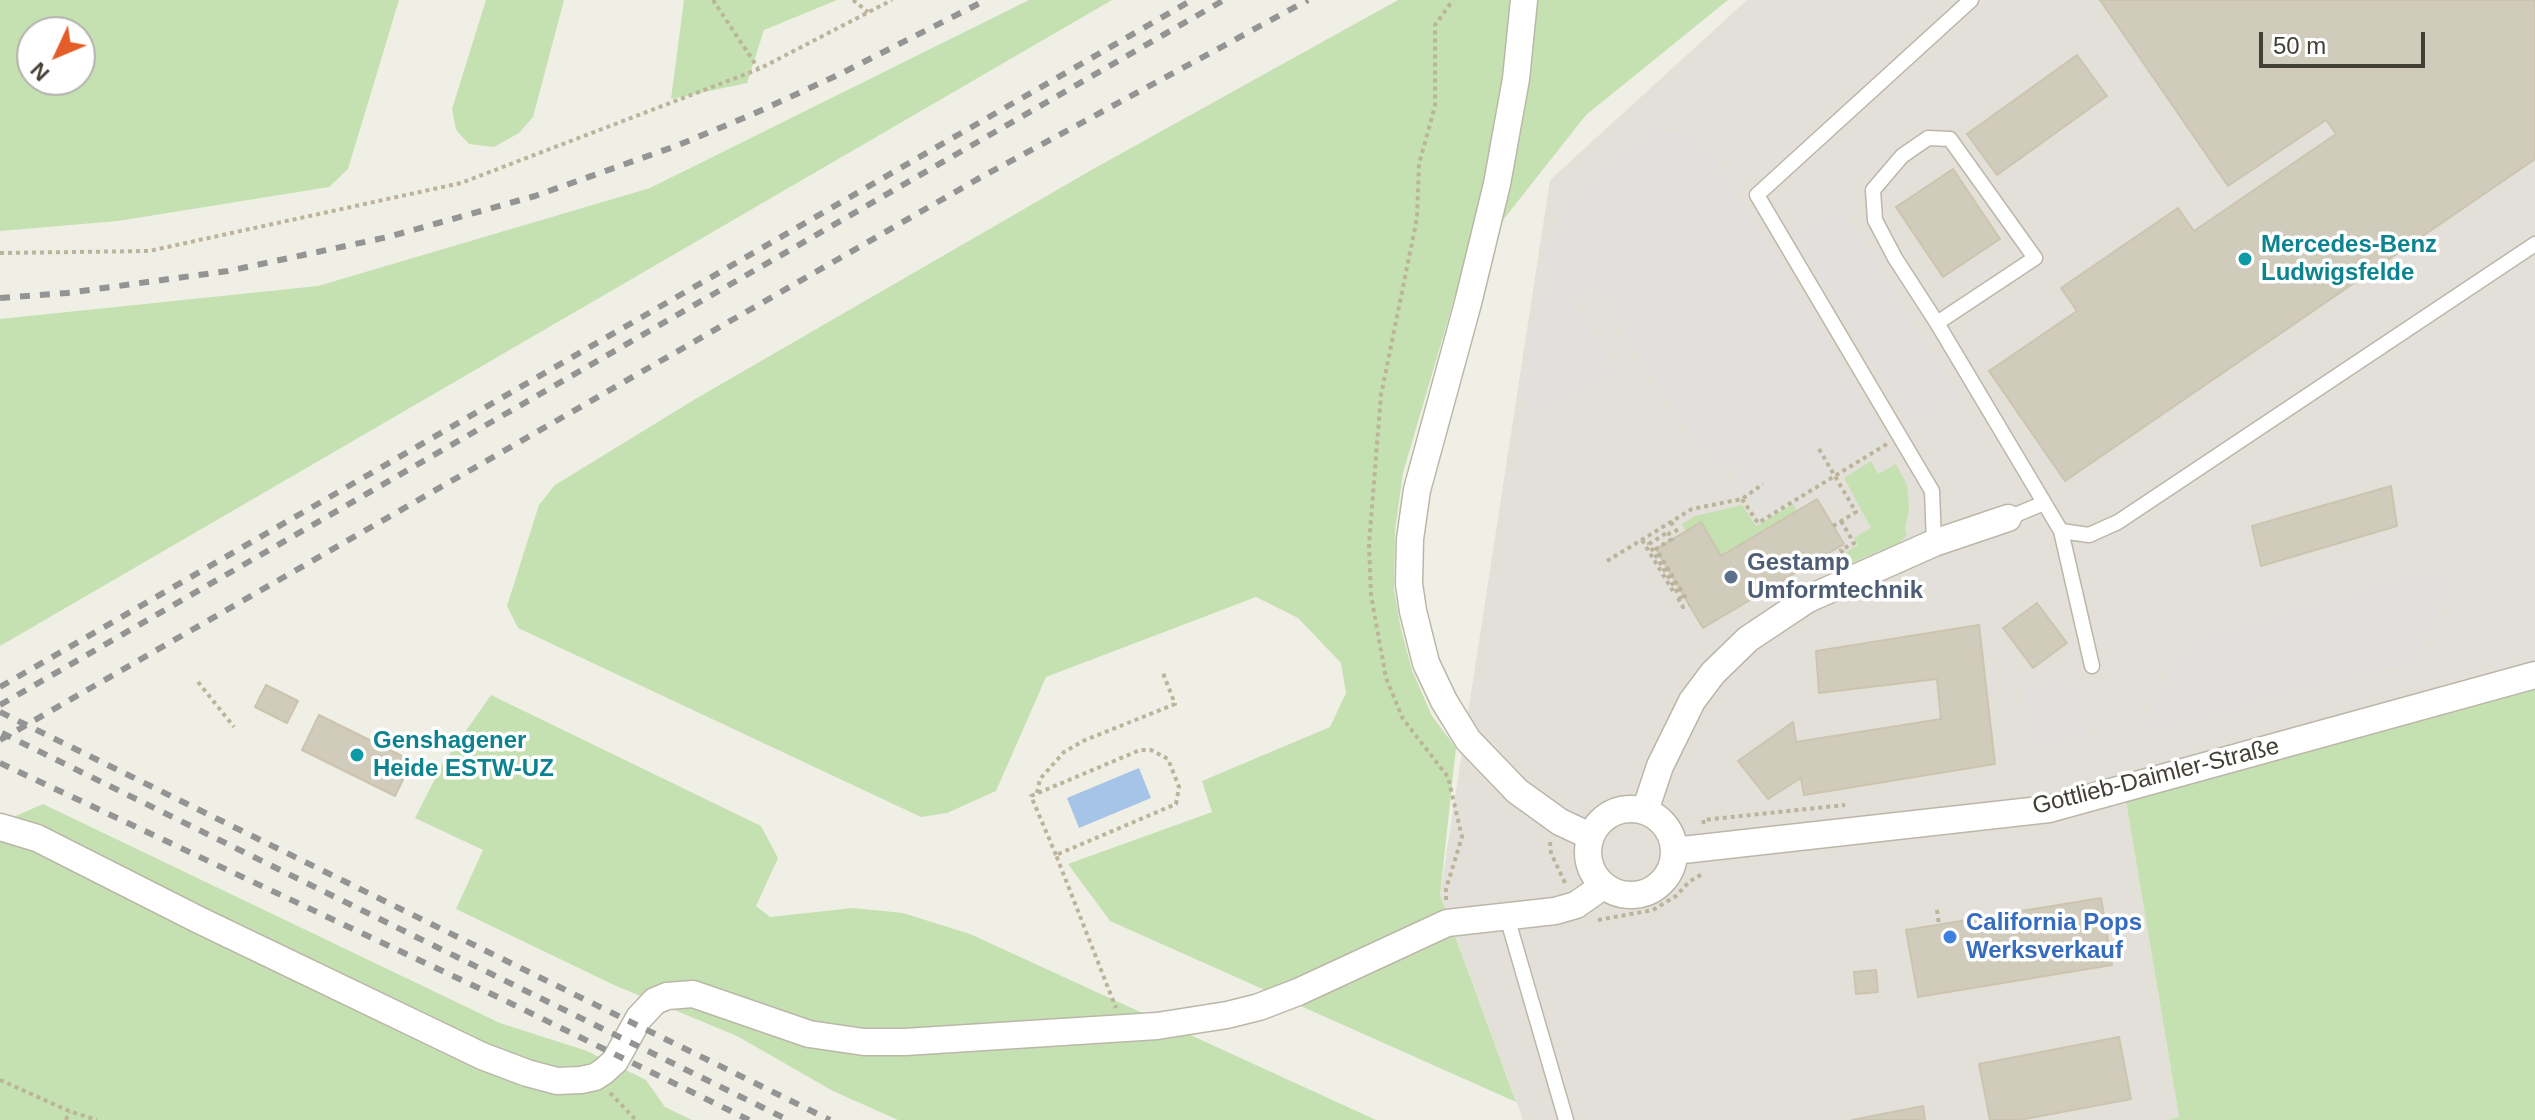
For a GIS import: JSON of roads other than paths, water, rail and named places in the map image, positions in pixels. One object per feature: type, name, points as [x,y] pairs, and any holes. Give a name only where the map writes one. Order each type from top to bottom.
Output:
[{"type":"street","points":[[1523,13],[1507,131],[1491,211],[1417,490],[1410,539],[1409,584],[1426,663],[1468,740],[1517,791],[1560,822],[1590,836]]},
{"type":"street","points":[[1645,811],[1660,766],[1692,701],[1713,673],[1748,639],[1808,599],[1934,543],[2008,518]]},
{"type":"street","name":"Gottlieb-Daimler-Straße","points":[[1674,851],[2049,809],[2535,675]]},
{"type":"street","points":[[1619,810],[1645,811],[1666,826],[1674,851],[1673,864],[1658,887],[1646,893],[1623,895],[1603,886],[1594,876],[1588,863],[1590,836],[1607,816],[1619,810]]},
{"type":"street","points":[[0,827],[37,838],[482,1056],[557,1081],[595,1077],[615,1061],[639,1018],[655,1001],[667,996],[693,994],[809,1034],[864,1042],[905,1042],[1193,1021],[1259,1007],[1298,992],[1447,923],[1555,911],[1576,905],[1603,886]]},
{"type":"lane","points":[[1934,543],[1932,491],[1757,195],[1971,0]]},
{"type":"lane","points":[[1937,323],[2035,258],[1950,139],[1928,138],[1902,156],[1873,190],[1875,220],[2061,531],[2092,666]]},
{"type":"lane","points":[[2061,531],[2089,535],[2118,522],[2535,244]]},
{"type":"lane","points":[[2008,518],[2044,503]]},
{"type":"lane","points":[[1507,917],[1566,1120]]},
{"type":"water","points":[[1139,768],[1151,798],[1079,828],[1067,798]]},
{"type":"railway","points":[[0,298],[67,293],[228,271],[388,237],[535,196],[676,146],[751,115],[986,0]]},
{"type":"railway","points":[[0,687],[1192,0]]},
{"type":"railway","points":[[0,705],[1224,0]]},
{"type":"railway","points":[[0,740],[976,180],[1308,0]]},
{"type":"railway","points":[[0,712],[830,1120]]},
{"type":"railway","points":[[2,733],[788,1120]]},
{"type":"railway","points":[[0,763],[502,999],[749,1120]]},
{"type":"place","name":"Mercedes-Benz Ludwigsfelde","points":[[2245,259]]},
{"type":"place","name":"Gestamp Umformtechnik","points":[[1731,577]]},
{"type":"place","name":"Genshagener Heide ESTW-UZ","points":[[357,755]]},
{"type":"place","name":"California Pops Werksverkauf","points":[[1950,937]]}]
